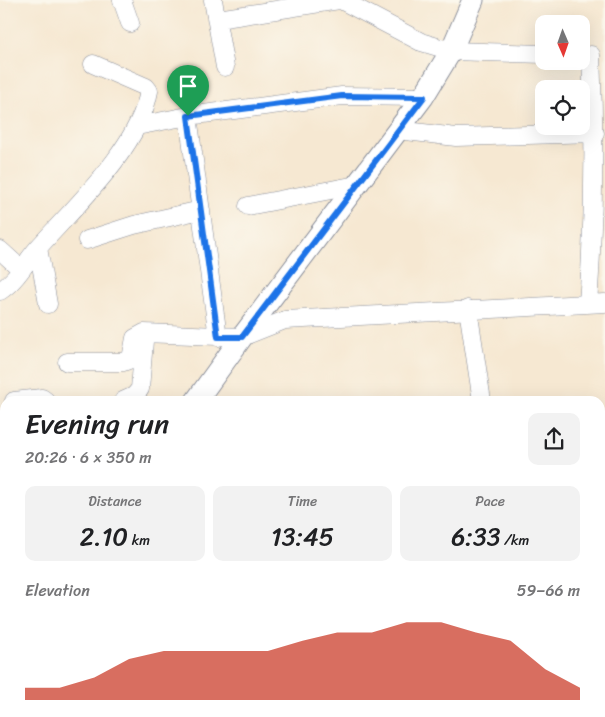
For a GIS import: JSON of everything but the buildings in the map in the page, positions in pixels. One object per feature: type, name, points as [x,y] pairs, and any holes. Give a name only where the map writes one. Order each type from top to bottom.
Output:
[{"type":"main road","points":[[200,396],[424,97],[451,51],[472,0]]},
{"type":"street","points":[[122,0],[130,23]]},
{"type":"street","points":[[213,0],[218,19],[225,68]]},
{"type":"street","points":[[218,19],[340,0],[421,42],[451,51],[535,54]]},
{"type":"street","points":[[67,362],[123,362],[131,358],[134,351],[135,338],[144,333],[242,337],[285,320],[597,304],[593,236],[595,133],[593,54]]},
{"type":"street","points":[[0,290],[11,284],[38,248],[93,189],[137,126],[149,91],[146,87],[93,64]]},
{"type":"street","points":[[137,126],[188,116],[342,96],[424,97]]},
{"type":"street","points":[[188,116],[218,337]]},
{"type":"street","points":[[398,130],[456,137],[595,133]]},
{"type":"street","points":[[248,206],[357,185]]},
{"type":"street","points":[[86,240],[134,225],[201,210]]},
{"type":"street","points":[[38,248],[48,304]]},
{"type":"street","points":[[0,250],[21,269]]},
{"type":"street","points":[[468,310],[481,396]]},
{"type":"street","points":[[134,396],[140,389],[144,333]]},
{"type":"route","points":[[342,96],[424,97],[242,337],[218,337],[188,116],[342,96]]}]
